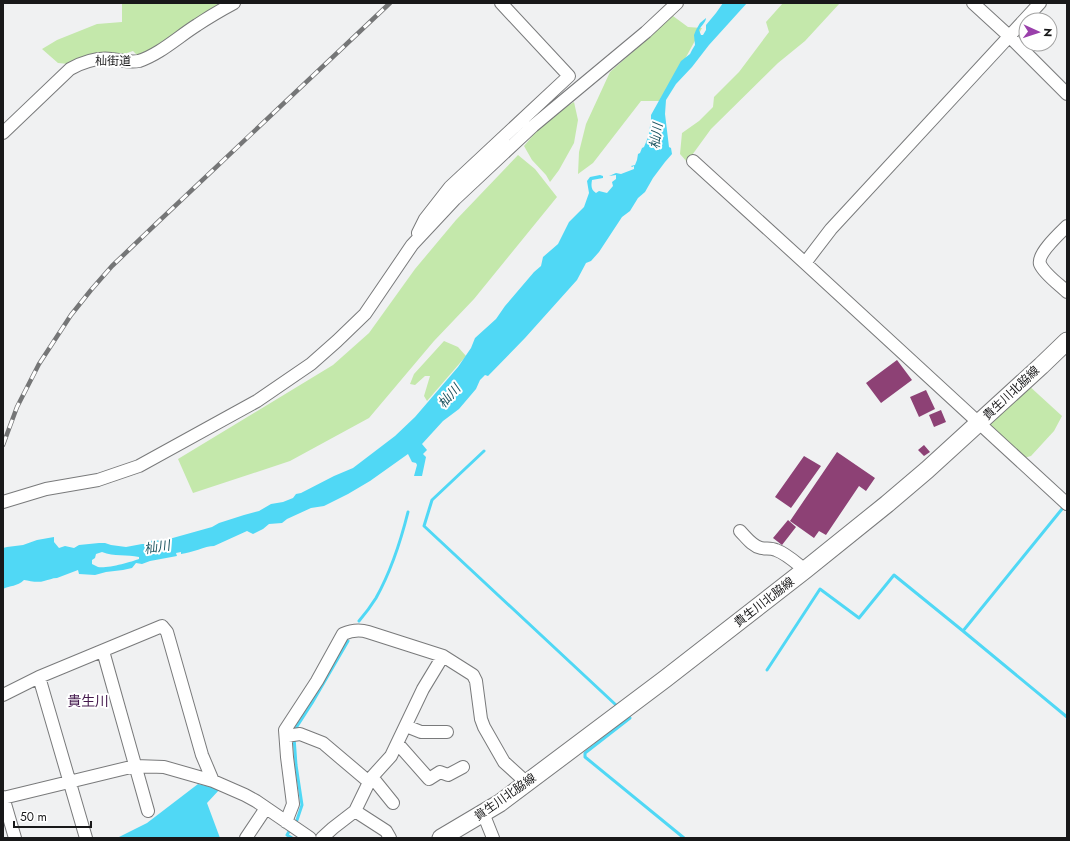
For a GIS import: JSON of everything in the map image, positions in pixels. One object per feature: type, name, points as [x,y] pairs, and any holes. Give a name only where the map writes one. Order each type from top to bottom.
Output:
[{"type":"main road","name":"貴生川北脇線","points":[[441,838],[500,803],[665,679],[805,570],[927,470],[1067,341]]},
{"type":"street","name":"杣街道","points":[[3,133],[70,69],[79,64],[101,58],[130,62],[147,58],[234,3]]},
{"type":"street","points":[[3,502],[46,489],[98,480],[140,466],[257,401],[311,364],[365,314],[412,245],[425,219],[450,187],[569,76],[501,3]]},
{"type":"street","points":[[412,245],[455,199],[533,126],[646,32],[677,3]]},
{"type":"street","points":[[973,3],[1009,36],[1067,94]]},
{"type":"street","points":[[805,263],[831,229],[1040,3]]},
{"type":"street","points":[[693,161],[1067,504]]},
{"type":"street","points":[[1067,226],[1042,253],[1040,262],[1041,266],[1046,272],[1067,292]]},
{"type":"street","points":[[740,531],[753,545],[761,548],[777,550],[805,570]]},
{"type":"street","points":[[3,695],[39,677],[162,626],[167,632],[202,755],[214,781]]},
{"type":"street","points":[[291,825],[293,804],[285,730],[317,681],[343,634],[350,630],[361,630],[443,656],[472,675],[476,681],[481,719],[484,727],[504,762],[527,783]]},
{"type":"street","points":[[103,651],[148,811]]},
{"type":"street","points":[[322,838],[355,811],[371,779],[391,756],[398,744],[423,689],[443,656]]},
{"type":"street","points":[[39,677],[86,838]]},
{"type":"street","points":[[406,726],[421,732],[447,732]]},
{"type":"street","points":[[286,736],[300,734],[323,743],[371,779],[393,803]]},
{"type":"street","points":[[398,744],[429,779],[440,772],[448,775],[463,767]]},
{"type":"street","points":[[15,838],[3,798],[135,766],[164,767],[214,781],[245,795],[310,838]]},
{"type":"street","points":[[246,838],[266,808]]},
{"type":"street","points":[[355,811],[386,831],[390,838]]},
{"type":"street","points":[[483,814],[493,838]]},
{"type":"green space","points":[[122,3],[220,3],[211,11],[148,51],[137,55],[133,51],[121,55],[69,64],[58,63],[42,49],[57,40],[97,24],[122,22]]},
{"type":"green space","points":[[783,3],[840,3],[805,41],[778,63],[711,129],[687,162],[680,154],[682,133],[699,121],[713,107],[714,97],[739,72],[769,32],[766,22]]},
{"type":"green space","points":[[673,16],[688,27],[702,28],[680,68],[660,101],[641,101],[593,163],[578,174],[579,152],[586,124],[610,72]]},
{"type":"green space","points":[[574,102],[578,120],[574,143],[559,170],[550,182],[546,175],[532,160],[524,146],[540,127],[552,116]]},
{"type":"green space","points":[[518,155],[535,169],[557,197],[474,299],[434,341],[369,418],[290,461],[193,493],[178,459],[333,365],[369,333],[415,269],[456,220]]},
{"type":"green space","points":[[444,341],[458,347],[466,356],[427,401],[424,396],[430,376],[425,376],[415,385],[410,384],[414,374]]},
{"type":"green space","points":[[1027,384],[1062,416],[1054,431],[1031,456],[1024,458],[986,422]]},
{"type":"water","name":"杣川","points":[[723,3],[747,3],[676,84],[666,100],[665,114],[669,147],[671,148],[672,154],[653,178],[645,192],[638,198],[630,211],[622,217],[599,252],[591,261],[586,263],[577,280],[525,338],[488,376],[485,375],[480,380],[476,389],[459,409],[443,421],[422,444],[427,450],[423,454],[426,457],[422,476],[414,476],[417,465],[416,463],[412,462],[408,454],[370,481],[348,494],[324,506],[311,508],[287,519],[282,523],[269,524],[253,534],[247,531],[214,546],[181,554],[181,552],[176,553],[177,556],[142,564],[136,563],[132,568],[123,570],[95,575],[79,574],[78,570],[42,582],[24,580],[19,584],[3,589],[3,548],[23,545],[37,540],[54,537],[54,542],[59,548],[65,546],[74,548],[79,545],[99,543],[126,547],[147,544],[154,540],[162,541],[212,527],[219,523],[259,511],[271,504],[283,502],[293,498],[296,494],[353,468],[395,436],[415,417],[458,367],[471,348],[475,338],[496,319],[505,306],[541,266],[543,257],[558,244],[569,222],[584,207],[589,193],[587,181],[590,177],[600,175],[603,176],[603,178],[592,180],[592,188],[596,193],[599,191],[607,193],[613,186],[612,182],[616,179],[616,175],[609,176],[616,173],[621,174],[634,169],[634,166],[631,166],[635,165],[638,154],[644,147],[649,135],[651,115],[681,61],[690,54],[695,45],[694,35],[700,23],[706,18],[699,30],[701,35],[703,35],[706,30],[706,25]],"holes":[[[102,552],[107,554],[134,556],[139,557],[139,559],[107,567],[98,567],[92,564],[92,560],[95,558],[96,554]]]},
{"type":"water","points":[[198,784],[220,789],[207,803],[220,838],[119,837],[147,823]]},
{"type":"building","points":[[897,360],[912,380],[881,403],[866,383]]},
{"type":"building","points":[[926,390],[935,409],[919,417],[910,397]]},
{"type":"building","points":[[941,410],[946,422],[934,427],[929,415]]},
{"type":"building","points":[[924,445],[930,452],[924,456],[918,450]]},
{"type":"building","points":[[837,452],[875,478],[866,491],[859,486],[826,535],[819,531],[814,538],[790,521]]},
{"type":"building","points":[[804,456],[821,466],[791,508],[775,497]]},
{"type":"building","points":[[788,520],[796,527],[782,545],[773,538]]},
{"type":"waterway","points":[[484,451],[432,500],[424,526],[616,705]]},
{"type":"waterway","points":[[1062,509],[963,631],[1067,717]]},
{"type":"waterway","points":[[359,621],[376,598],[386,578],[408,512]]},
{"type":"waterway","points":[[767,670],[820,589],[859,618],[894,575],[963,631]]},
{"type":"waterway","points":[[294,731],[348,641]]},
{"type":"waterway","points":[[628,716],[630,718],[585,753],[585,757],[684,838]]},
{"type":"waterway","points":[[294,737],[296,765],[302,805],[295,823]]},
{"type":"waterway","points":[[291,828],[287,835],[292,838]]},
{"type":"railway","points":[[3,445],[17,407],[39,364],[71,315],[112,266],[390,3]]},
{"type":"district","name":"貴生川","points":[[88,701]]}]
